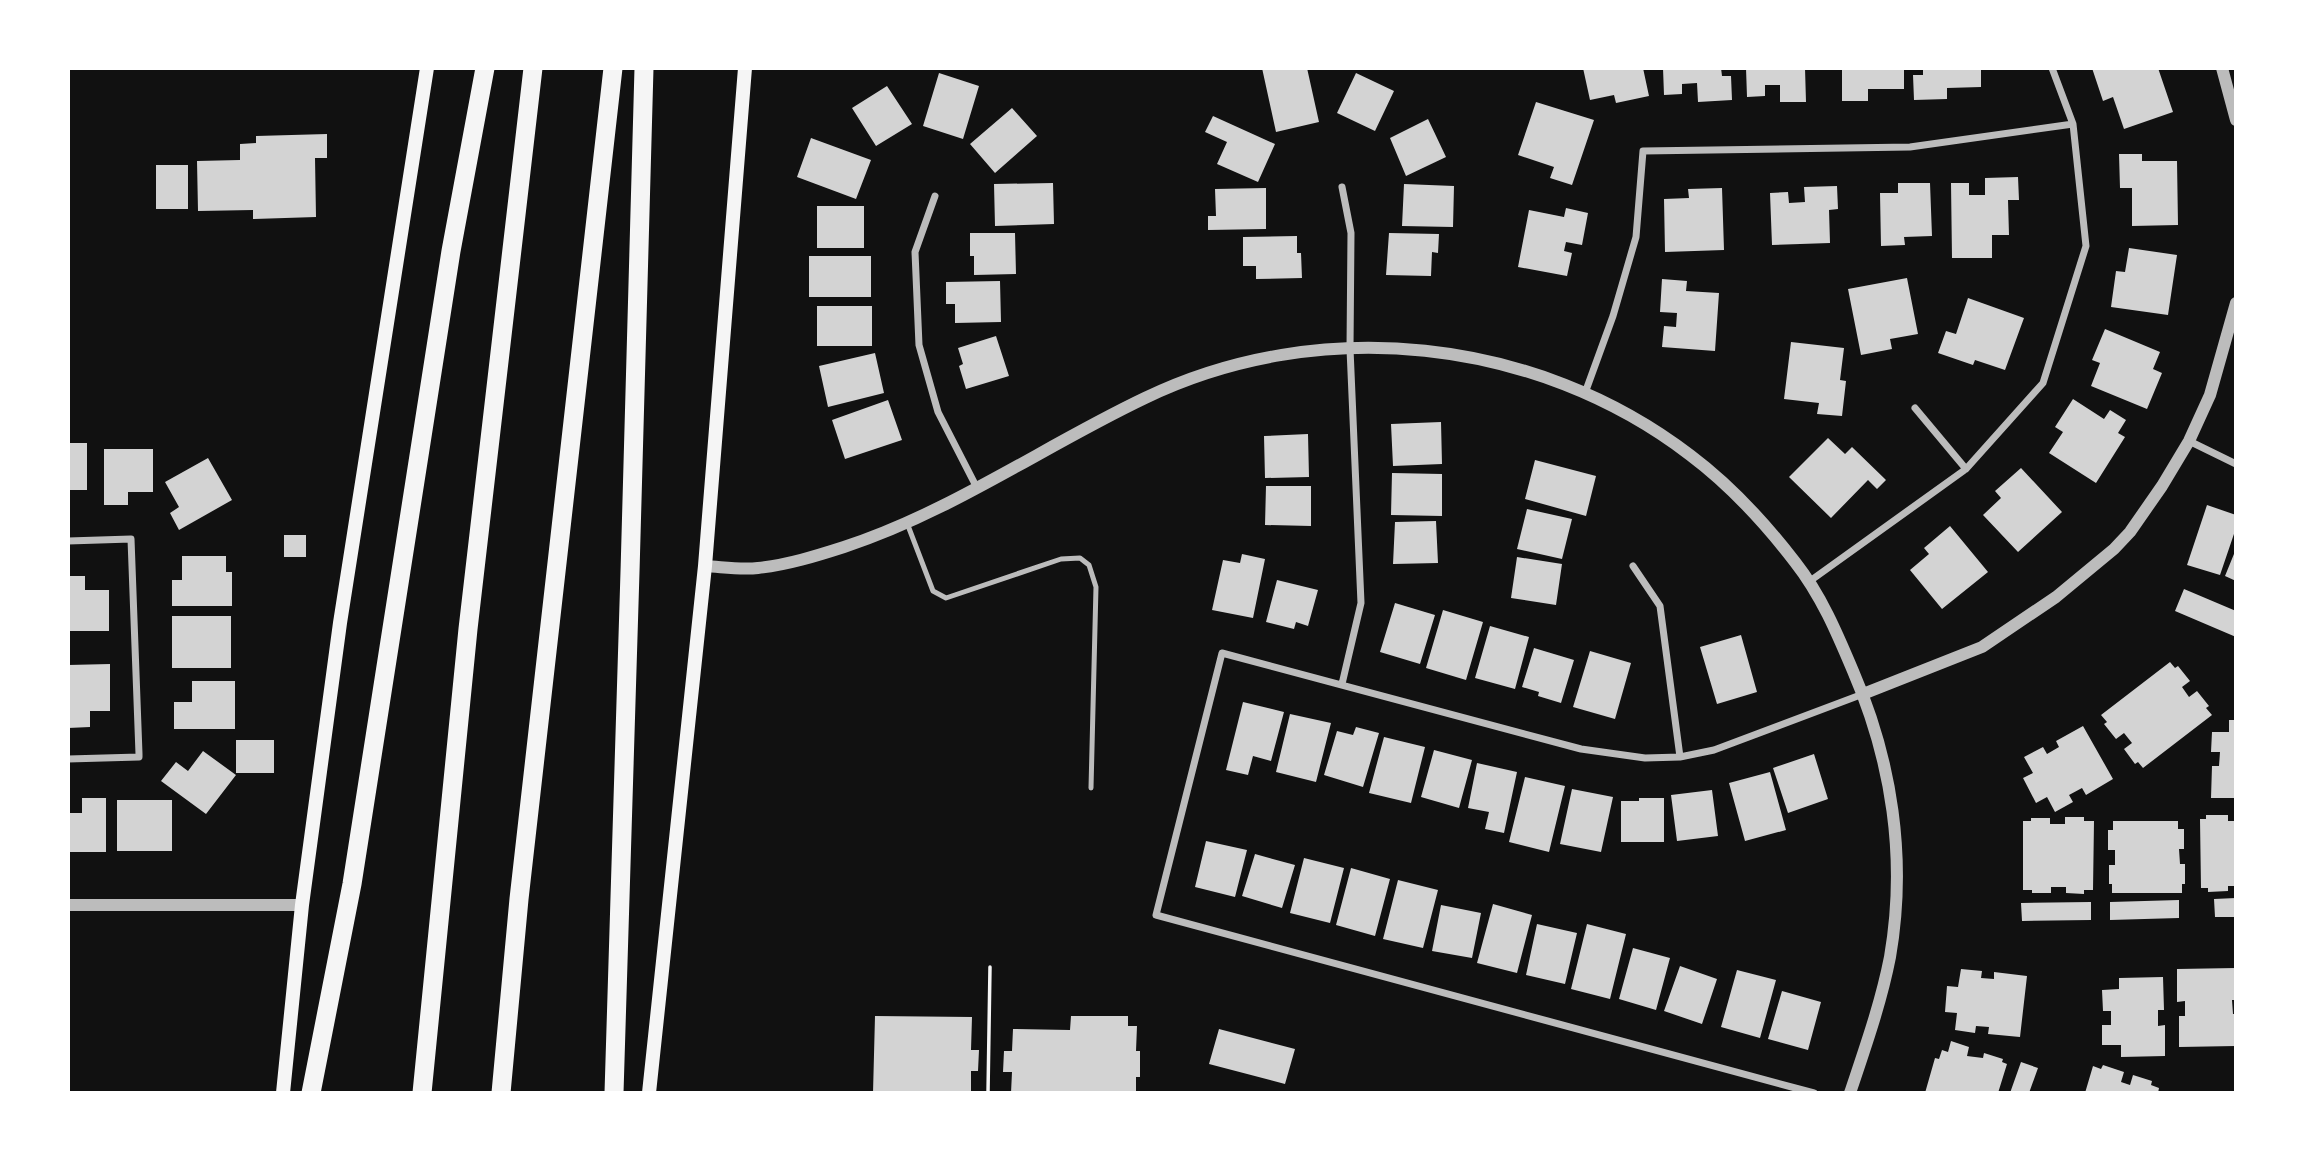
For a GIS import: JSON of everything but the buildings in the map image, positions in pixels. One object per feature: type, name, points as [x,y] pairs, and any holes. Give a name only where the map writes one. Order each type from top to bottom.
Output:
[{"type":"highway","points":[[311,1093],[352,884],[451,251],[485,68]]},
{"type":"highway","points":[[422,1093],[468,629],[533,68]]},
{"type":"highway","points":[[501,1093],[519,899],[613,68]]},
{"type":"highway","points":[[614,1093],[627,637],[638,381],[644,68]]},
{"type":"main road","points":[[283,1093],[302,905],[340,623],[427,68]]},
{"type":"main road","points":[[649,1093],[705,566],[745,68]]},
{"type":"street","points":[[1810,581],[1966,469],[2043,383],[2086,246],[2073,124],[2052,68]]},
{"type":"street","points":[[2222,68],[2236,120]]},
{"type":"street","points":[[1585,393],[1613,316],[1636,237],[1643,151],[1910,147],[2073,124]]},
{"type":"street","points":[[1342,187],[1351,233],[1350,349],[1361,603],[1342,684]]},
{"type":"street","points":[[935,197],[915,252],[919,345],[938,412],[977,488]]},
{"type":"street","points":[[1814,1093],[1156,915],[1222,653],[1581,749],[1645,758],[1680,757],[1714,750],[1982,648],[2056,597],[2114,549],[2130,532],[2162,486],[2189,441],[2210,395],[2236,303]]},
{"type":"street","points":[[705,566],[742,569],[779,565],[877,536],[977,488],[1143,399],[1187,379],[1257,359],[1306,350],[1413,348],[1455,354],[1538,375],[1620,409],[1691,455],[1755,515],[1810,581],[1829,616],[1863,694],[1882,752],[1891,797],[1896,833],[1896,894],[1889,958],[1871,1031],[1850,1093]]},
{"type":"street","points":[[1915,408],[1966,469]]},
{"type":"street","points":[[2189,441],[2236,464]]},
{"type":"street","points":[[68,541],[131,539],[139,757],[68,759]]},
{"type":"street","points":[[1633,566],[1660,606],[1680,757]]},
{"type":"street","points":[[68,905],[302,905]]},
{"type":"lane","points":[[907,523],[933,591],[946,598],[1062,559],[1080,558],[1089,565],[1096,587],[1091,788]]},
{"type":"path","points":[[988,1093],[990,967]]}]
